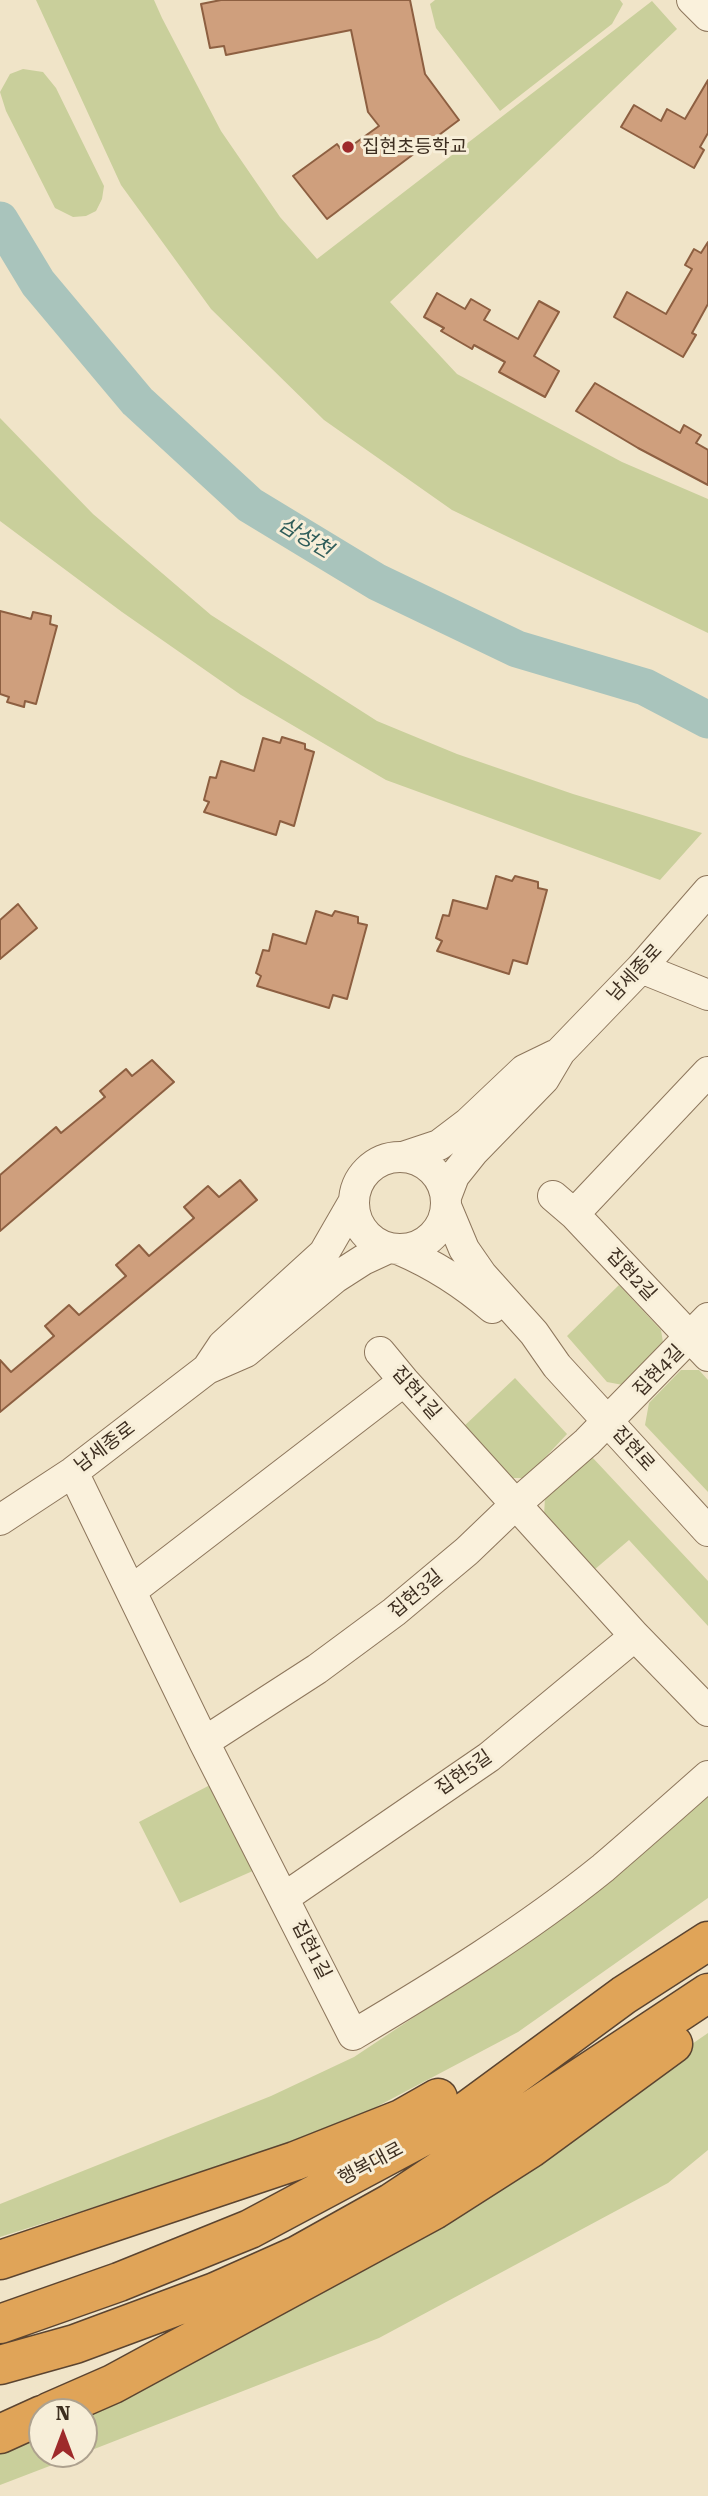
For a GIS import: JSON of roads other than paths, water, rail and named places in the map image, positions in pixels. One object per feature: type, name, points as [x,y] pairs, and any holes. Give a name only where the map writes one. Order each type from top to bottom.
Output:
[{"type":"highway","name":"행복대로","points":[[0,2324],[119,2282],[250,2229],[454,2120],[624,1995],[708,1941]]},
{"type":"highway","name":"행복대로","points":[[0,2365],[88,2339],[215,2292],[298,2255],[391,2203],[708,1993]]},
{"type":"highway","points":[[0,2260],[295,2161],[401,2119],[624,1995]]},
{"type":"highway","points":[[81,2398],[113,2384],[435,2210],[531,2148],[668,2049],[708,2007]]},
{"type":"highway","points":[[0,2434],[28,2421]]},
{"type":"street","points":[[692,0],[708,16]]},
{"type":"street","name":"남세종로","points":[[446,1201],[454,1177],[474,1151],[544,1079],[560,1052],[641,968],[708,891]]},
{"type":"street","points":[[641,968],[708,996]]},
{"type":"street","name":"남세종로","points":[[403,1157],[439,1145],[468,1123],[524,1070],[560,1052]]},
{"type":"street","name":"집현2길","points":[[702,1337],[563,1205],[708,1072]]},
{"type":"street","points":[[403,1157],[419,1161],[432,1170],[442,1182],[446,1201],[440,1227],[429,1239],[410,1249],[394,1249],[370,1239],[363,1231],[358,1222],[354,1201],[355,1191],[362,1177],[373,1166],[388,1159],[403,1157]]},
{"type":"street","name":"남세종로","points":[[206,1369],[223,1345],[324,1253],[354,1201]]},
{"type":"street","name":"집현로","points":[[446,1201],[464,1249],[482,1275],[534,1333],[557,1366],[708,1531]]},
{"type":"street","name":"남세종로","points":[[0,1520],[73,1472],[206,1369],[246,1352],[335,1279],[363,1260],[394,1249]]},
{"type":"street","name":"집현로","points":[[394,1249],[430,1262],[461,1282],[495,1310],[530,1346],[557,1366]]},
{"type":"street","name":"집현4길","points":[[608,1422],[702,1337]]},
{"type":"street","name":"집현1길","points":[[380,1352],[635,1636],[708,1711]]},
{"type":"street","points":[[131,1591],[404,1381]]},
{"type":"street","name":"집현3길","points":[[204,1742],[317,1670],[394,1612],[467,1551],[608,1422]]},
{"type":"street","name":"집현1길","points":[[73,1472],[204,1742],[354,2035],[453,1976],[533,1919],[601,1869],[708,1776]]},
{"type":"street","name":"집현5길","points":[[285,1897],[489,1757],[635,1636]]},
{"type":"waterway","name":"삼성천","points":[[0,220],[38,283],[137,401],[250,505],[377,582],[517,649],[645,687],[708,720]]},
{"type":"place","name":"집현초등학교","points":[[348,147]]}]
